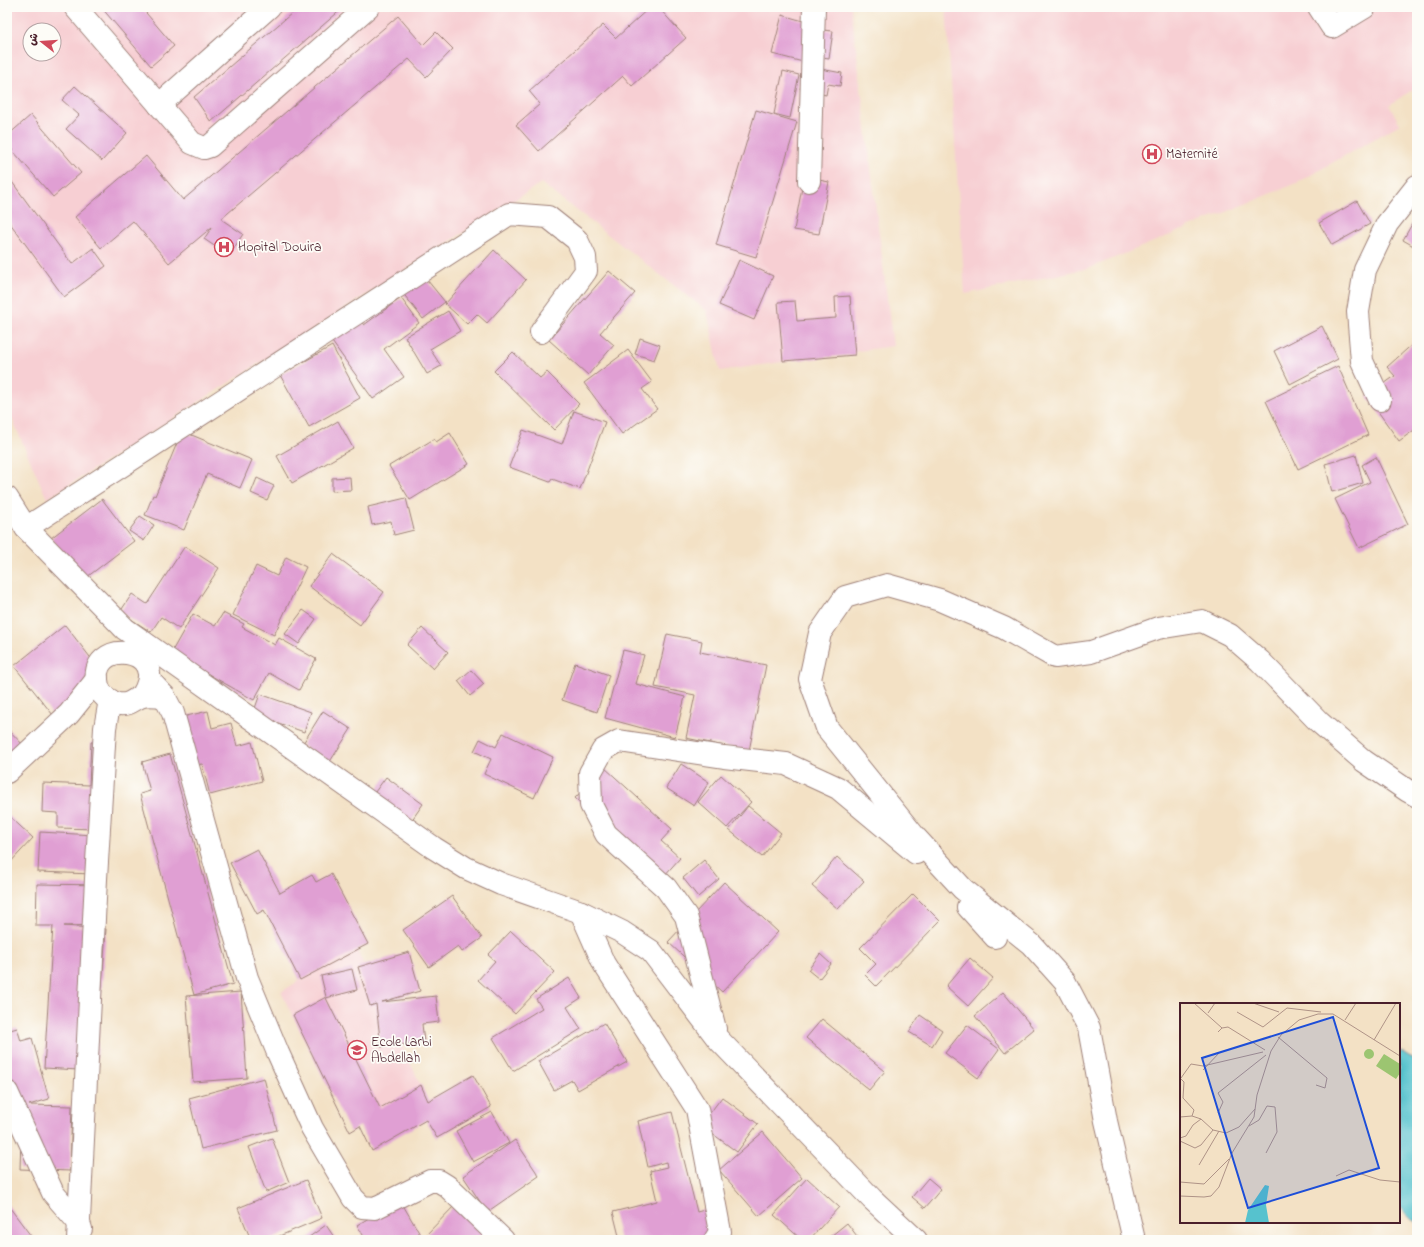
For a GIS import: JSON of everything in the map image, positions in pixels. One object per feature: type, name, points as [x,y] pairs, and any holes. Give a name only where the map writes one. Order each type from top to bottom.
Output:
[{"type":"street","points":[[75,7],[192,143],[204,148],[210,146],[368,7]]},
{"type":"street","points":[[159,105],[269,7]]},
{"type":"street","points":[[809,181],[814,7]]},
{"type":"street","points":[[1319,7],[1332,26],[1365,7]]},
{"type":"street","points":[[1380,400],[1362,361],[1358,312],[1365,270],[1387,224],[1417,186]]},
{"type":"street","points":[[26,528],[509,214],[548,216],[577,240],[585,257],[586,271],[541,332]]},
{"type":"street","points":[[7,498],[26,528],[125,629],[170,661],[466,868],[501,884],[581,912],[622,932],[651,952],[718,1038],[872,1198],[916,1240]]},
{"type":"street","points":[[1134,1240],[1106,1121],[1089,1028],[1065,982],[1031,944],[963,889],[915,836],[827,728],[810,679],[820,633],[845,597],[887,585],[940,600],[1004,628],[1055,657],[1091,652],[1158,628],[1202,621],[1230,635],[1260,661],[1319,722],[1364,761],[1417,796]]},
{"type":"street","points":[[123,652],[125,629]]},
{"type":"street","points":[[7,772],[69,714],[97,679],[101,663],[114,653],[123,652],[139,656],[145,663],[146,682],[164,696],[173,713],[247,978],[278,1053],[312,1128],[353,1198],[362,1207],[375,1208],[430,1181],[439,1181],[447,1186],[503,1240]]},
{"type":"street","points":[[97,679],[103,695],[118,704],[126,704],[135,701],[146,682],[170,661]]},
{"type":"street","points":[[81,1234],[96,879],[105,728],[110,700]]},
{"type":"street","points":[[718,1038],[686,916],[666,888],[606,834],[591,805],[590,773],[603,750],[619,741],[724,757],[786,764],[838,788],[929,864],[995,937]]},
{"type":"street","points":[[581,912],[604,964],[697,1109],[720,1232],[715,1240]]},
{"type":"street","points":[[7,1092],[53,1193],[81,1234]]},
{"type":"shaded area","name":"Hopital Douira","points":[[10,7],[851,7],[893,346],[720,371],[707,311],[541,183],[47,499],[7,407],[7,12]]},
{"type":"shaded area","name":"Maternité","points":[[946,7],[1417,7],[1417,87],[1389,105],[1400,124],[1297,183],[1090,268],[965,294]]},
{"type":"shaded area","name":"Ecole Larbi Abdellah","points":[[355,946],[435,1115],[372,1151],[360,1126],[350,1132],[281,992]]},
{"type":"water","points":[[1400,1051],[1417,1061],[1417,1224],[1400,1207]]},
{"type":"building","points":[[101,7],[141,7],[174,46],[151,66]]},
{"type":"building","points":[[299,7],[344,7],[211,122],[194,97]]},
{"type":"building","points":[[650,7],[658,7],[686,38],[632,86],[623,76],[539,151],[516,125],[540,104],[529,91],[603,25],[616,38]]},
{"type":"building","points":[[782,15],[814,24],[812,29],[833,31],[829,59],[808,56],[803,62],[772,54]]},
{"type":"building","points":[[398,16],[423,45],[436,32],[453,49],[426,77],[409,59],[221,219],[243,234],[229,256],[204,239],[212,227],[169,263],[133,221],[101,248],[75,217],[146,156],[183,200]]},
{"type":"building","points":[[805,66],[842,73],[840,86],[828,84],[826,95],[800,89]]},
{"type":"building","points":[[783,71],[799,75],[790,118],[774,114]]},
{"type":"building","points":[[75,86],[127,133],[102,161],[66,129],[79,115],[62,100]]},
{"type":"building","points":[[756,110],[797,122],[756,257],[716,245]]},
{"type":"building","points":[[31,115],[81,173],[53,197],[7,144],[7,136]]},
{"type":"building","points":[[7,175],[72,264],[93,248],[106,266],[64,297],[7,219]]},
{"type":"building","points":[[804,177],[829,182],[819,234],[794,230]]},
{"type":"building","points":[[1357,201],[1370,224],[1332,245],[1319,223]]},
{"type":"building","points":[[1417,215],[1417,248],[1403,240]]},
{"type":"building","points":[[494,250],[526,280],[487,323],[477,314],[467,324],[445,304]]},
{"type":"building","points":[[739,260],[773,276],[754,320],[719,305]]},
{"type":"building","points":[[609,271],[635,293],[600,333],[614,345],[588,375],[549,340]]},
{"type":"building","points":[[423,275],[445,302],[423,319],[402,292]]},
{"type":"building","points":[[850,296],[855,355],[783,361],[778,302],[795,301],[797,321],[836,318],[835,297]]},
{"type":"building","points":[[401,298],[419,323],[384,349],[404,377],[373,399],[330,339],[358,318],[364,325]]},
{"type":"building","points":[[448,311],[460,331],[430,349],[441,366],[427,374],[405,337]]},
{"type":"building","points":[[1322,326],[1338,359],[1290,384],[1274,351]]},
{"type":"building","points":[[640,338],[660,345],[654,360],[635,354]]},
{"type":"building","points":[[1417,340],[1417,428],[1399,441],[1367,396],[1395,376],[1387,367]]},
{"type":"building","points":[[332,346],[360,398],[309,427],[280,375]]},
{"type":"building","points":[[628,350],[652,382],[642,389],[657,409],[622,434],[584,383]]},
{"type":"building","points":[[513,352],[540,378],[547,372],[579,404],[554,430],[494,371]]},
{"type":"building","points":[[1338,366],[1368,435],[1298,469],[1266,401]]},
{"type":"building","points":[[574,411],[605,422],[580,489],[552,479],[550,482],[509,467],[523,430],[562,444]]},
{"type":"building","points":[[338,421],[353,448],[292,483],[277,456]]},
{"type":"building","points":[[182,431],[252,460],[240,488],[207,474],[184,530],[145,515],[153,495],[155,496]]},
{"type":"building","points":[[450,433],[469,464],[410,500],[389,466],[434,439],[436,442]]},
{"type":"building","points":[[1356,455],[1363,483],[1332,492],[1325,464]]},
{"type":"building","points":[[1376,457],[1408,524],[1359,548],[1335,499],[1370,482],[1362,465]]},
{"type":"building","points":[[350,477],[351,490],[332,491],[332,478]]},
{"type":"building","points":[[257,478],[274,486],[267,500],[251,493]]},
{"type":"building","points":[[406,498],[414,530],[394,535],[391,521],[372,525],[368,507]]},
{"type":"building","points":[[102,499],[134,541],[83,580],[51,538]]},
{"type":"building","points":[[140,516],[154,525],[144,541],[129,531]]},
{"type":"building","points":[[185,546],[219,568],[179,629],[161,617],[151,632],[120,612],[132,594],[147,604]]},
{"type":"building","points":[[333,554],[384,592],[360,625],[309,586]]},
{"type":"building","points":[[286,557],[306,567],[274,635],[233,615],[256,566],[277,576]]},
{"type":"building","points":[[303,610],[316,619],[299,644],[285,634]]},
{"type":"building","points":[[223,613],[244,624],[242,627],[275,645],[279,638],[316,659],[299,690],[269,673],[254,700],[171,653],[193,614],[215,626]]},
{"type":"building","points":[[65,625],[104,675],[53,715],[14,666]]},
{"type":"building","points":[[422,628],[448,652],[433,669],[407,645]]},
{"type":"building","points":[[667,634],[702,641],[700,652],[766,665],[749,751],[686,738],[695,695],[655,687]]},
{"type":"building","points":[[623,650],[644,655],[636,684],[685,697],[675,737],[605,718]]},
{"type":"building","points":[[575,663],[609,675],[597,712],[562,700]]},
{"type":"building","points":[[471,670],[484,684],[470,696],[458,681]]},
{"type":"building","points":[[260,694],[311,712],[304,732],[253,714]]},
{"type":"building","points":[[208,711],[212,728],[231,723],[237,746],[252,742],[262,781],[210,795],[202,764],[191,766],[178,718]]},
{"type":"building","points":[[323,711],[351,729],[329,763],[302,745]]},
{"type":"building","points":[[7,728],[24,746],[7,762]]},
{"type":"building","points":[[503,733],[553,757],[534,798],[484,774],[491,759],[474,751],[480,739],[496,747]]},
{"type":"building","points":[[91,742],[110,742],[96,829],[58,828],[58,813],[42,812],[43,783],[89,785]]},
{"type":"building","points":[[170,754],[233,984],[194,995],[140,794],[150,791],[142,762]]},
{"type":"building","points":[[681,764],[709,782],[694,806],[666,788]]},
{"type":"building","points":[[604,767],[672,829],[661,841],[680,858],[655,886],[653,869],[575,798]]},
{"type":"building","points":[[721,775],[751,802],[727,828],[698,802]]},
{"type":"building","points":[[386,777],[423,804],[409,824],[372,796]]},
{"type":"building","points":[[748,806],[781,833],[762,857],[729,830]]},
{"type":"building","points":[[7,814],[33,838],[7,866]]},
{"type":"building","points":[[40,832],[94,835],[93,874],[38,872]]},
{"type":"building","points":[[257,849],[280,893],[312,875],[316,882],[331,874],[368,944],[300,980],[264,910],[257,914],[230,863]]},
{"type":"building","points":[[837,857],[864,881],[838,909],[812,886]]},
{"type":"building","points":[[704,860],[719,879],[698,897],[683,878]]},
{"type":"building","points":[[724,882],[778,932],[722,992],[668,942]]},
{"type":"building","points":[[37,884],[103,885],[103,925],[64,926],[106,929],[96,1071],[44,1068],[53,926],[36,926]]},
{"type":"building","points":[[913,894],[940,921],[876,986],[865,975],[876,964],[860,948]]},
{"type":"building","points":[[452,896],[482,938],[462,952],[458,946],[429,967],[403,930]]},
{"type":"building","points":[[511,931],[555,972],[515,1014],[478,980],[495,961],[488,955]]},
{"type":"building","points":[[409,952],[420,991],[382,1002],[436,996],[439,1022],[422,1024],[424,1042],[381,1047],[376,1004],[370,1006],[358,967]]},
{"type":"building","points":[[820,954],[831,964],[819,979],[808,970]]},
{"type":"building","points":[[970,958],[993,978],[968,1006],[946,986]]},
{"type":"building","points":[[352,969],[357,990],[326,998],[380,1108],[421,1085],[428,1101],[473,1075],[491,1107],[437,1138],[426,1120],[372,1151],[360,1126],[350,1132],[293,1015],[326,997],[321,976]]},
{"type":"building","points":[[569,978],[581,998],[567,1007],[581,1029],[513,1071],[493,1038],[542,1008],[536,999]]},
{"type":"building","points":[[241,992],[247,1078],[193,1082],[186,996]]},
{"type":"building","points":[[1003,992],[1034,1029],[1005,1053],[975,1016]]},
{"type":"building","points":[[920,1015],[942,1030],[932,1046],[909,1032]]},
{"type":"building","points":[[822,1019],[885,1071],[869,1090],[806,1038]]},
{"type":"building","points":[[604,1023],[627,1062],[578,1090],[572,1080],[554,1090],[538,1061]]},
{"type":"building","points":[[967,1025],[999,1049],[978,1078],[945,1053]]},
{"type":"building","points":[[17,1028],[21,1041],[32,1038],[49,1099],[29,1105],[72,1106],[70,1171],[20,1169],[22,1107],[7,1099],[7,1031]]},
{"type":"building","points":[[264,1078],[277,1130],[201,1149],[189,1098]]},
{"type":"building","points":[[722,1097],[758,1124],[737,1152],[701,1125]]},
{"type":"building","points":[[492,1112],[509,1143],[473,1162],[456,1131]]},
{"type":"building","points":[[672,1112],[697,1212],[708,1209],[714,1234],[690,1240],[675,1240],[674,1237],[661,1240],[620,1240],[613,1212],[657,1201],[650,1171],[667,1167],[666,1162],[648,1167],[638,1121]]},
{"type":"building","points":[[763,1132],[802,1178],[759,1216],[719,1170]]},
{"type":"building","points":[[272,1138],[289,1182],[266,1192],[249,1147]]},
{"type":"building","points":[[515,1140],[539,1176],[487,1212],[463,1176]]},
{"type":"building","points":[[807,1178],[839,1207],[809,1240],[802,1240],[774,1215]]},
{"type":"building","points":[[928,1178],[941,1189],[925,1208],[912,1197]]},
{"type":"building","points":[[306,1180],[322,1218],[270,1240],[251,1240],[238,1208]]},
{"type":"building","points":[[400,1200],[421,1236],[414,1240],[366,1240],[357,1225]]},
{"type":"building","points":[[458,1202],[498,1240],[427,1240],[424,1237]]},
{"type":"building","points":[[7,1204],[34,1240],[7,1240]]},
{"type":"building","points":[[847,1223],[860,1240],[826,1240]]},
{"type":"building","points":[[326,1225],[336,1240],[305,1240]]},
{"type":"place","name":"Maternité","points":[[1152,154]]},
{"type":"place","name":"Hopital Douira","points":[[224,247]]},
{"type":"place","name":"Ecole Larbi Abdellah","points":[[357,1050]]}]
